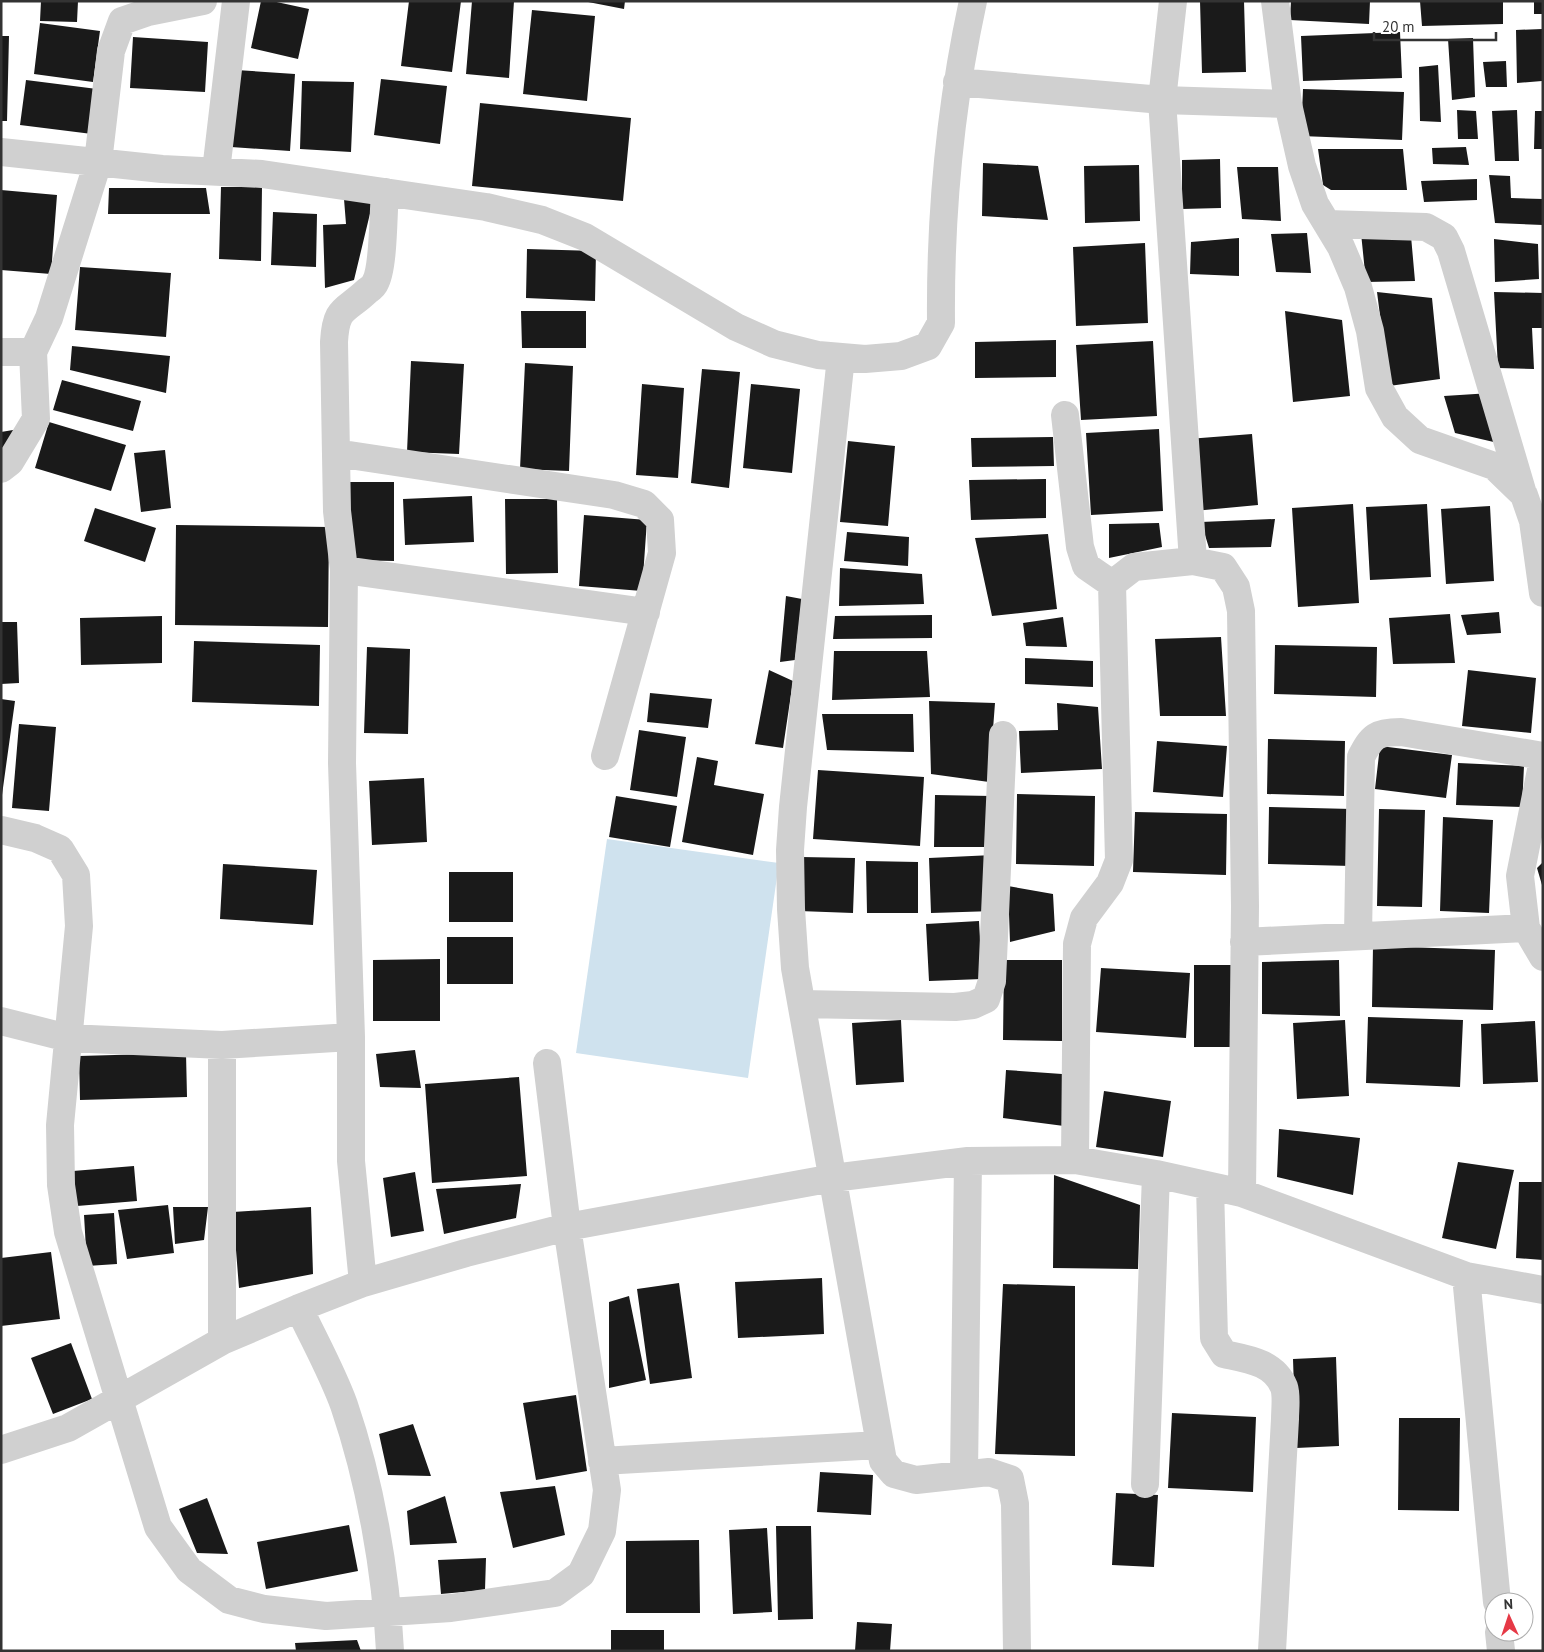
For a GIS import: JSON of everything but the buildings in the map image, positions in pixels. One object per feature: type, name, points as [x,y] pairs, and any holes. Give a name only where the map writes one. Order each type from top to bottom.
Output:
[{"type":"street","points":[[1,469],[10,462],[36,419],[33,352],[49,318],[98,162],[111,51],[124,11],[148,12],[203,1]]},
{"type":"street","points":[[216,171],[236,1]]},
{"type":"street","points":[[1,152],[162,169],[262,174],[486,207],[542,220],[585,237],[736,327],[774,344],[818,355],[865,359],[901,356],[928,346],[941,323],[948,158],[957,82],[973,1]]},
{"type":"street","points":[[1173,1],[1162,100],[1193,561]]},
{"type":"street","points":[[1275,1],[1288,104],[1302,166],[1315,204],[1341,247],[1358,287],[1370,331],[1379,388],[1395,417],[1420,440],[1494,466],[1524,495]]},
{"type":"street","points":[[957,82],[1162,100],[1288,104]]},
{"type":"street","points":[[363,1283],[351,1161],[351,1037],[342,763],[344,570],[337,512],[335,322],[346,306],[361,297],[375,284],[380,269],[385,192]]},
{"type":"street","points":[[1327,224],[1426,227],[1444,237],[1451,251],[1532,521],[1543,593]]},
{"type":"street","points":[[1,352],[33,352]]},
{"type":"street","points":[[841,357],[790,850],[795,968],[883,1461],[894,1474],[916,1480],[964,1473],[989,1472],[1010,1479],[1015,1504],[1018,1651]]},
{"type":"street","points":[[1065,415],[1080,547],[1086,566],[1112,584]]},
{"type":"street","points":[[336,452],[614,495],[644,504],[660,520],[662,553],[605,756]]},
{"type":"street","points":[[1112,584],[1134,567],[1193,561],[1223,567],[1236,587],[1241,610],[1244,942],[1242,1193]]},
{"type":"street","points":[[344,570],[646,612]]},
{"type":"street","points":[[1075,1160],[1077,944],[1084,918],[1110,883],[1119,860],[1112,584]]},
{"type":"street","points":[[1358,936],[1361,757],[1370,741],[1382,732],[1401,732],[1543,758],[1520,876],[1526,928],[1543,957]]},
{"type":"street","points":[[802,1004],[955,1007],[973,1006],[986,999],[992,981],[1004,736]]},
{"type":"street","points":[[1,830],[35,838],[60,849],[76,875],[79,926],[60,1125],[61,1185],[68,1232],[158,1527],[189,1570],[229,1600],[264,1608],[326,1616],[388,1614],[451,1608],[555,1592],[581,1574],[602,1531],[607,1490],[567,1227],[547,1063]]},
{"type":"street","points":[[1244,942],[1526,928]]},
{"type":"street","points":[[1,1021],[68,1038],[222,1045],[351,1037]]},
{"type":"street","points":[[222,1045],[222,1341]]},
{"type":"street","points":[[1,1450],[68,1428],[222,1341],[363,1283],[466,1253],[567,1227],[833,1178],[968,1161],[1075,1160],[1156,1174],[1242,1193],[1466,1276],[1543,1290]]},
{"type":"street","points":[[964,1473],[968,1161]]},
{"type":"street","points":[[1145,1484],[1156,1174]]},
{"type":"street","points":[[1210,1186],[1214,1338],[1224,1354],[1257,1361],[1276,1372],[1284,1388],[1285,1419],[1272,1651]]},
{"type":"street","points":[[1466,1276],[1496,1592]]},
{"type":"street","points":[[299,1308],[343,1404],[361,1462],[388,1614],[390,1651]]},
{"type":"street","points":[[602,1461],[880,1446]]},
{"type":"water","points":[[607,839],[779,863],[748,1078],[576,1053]]}]
